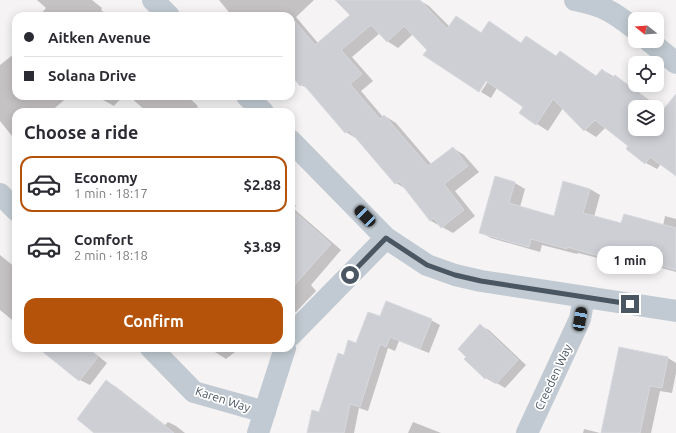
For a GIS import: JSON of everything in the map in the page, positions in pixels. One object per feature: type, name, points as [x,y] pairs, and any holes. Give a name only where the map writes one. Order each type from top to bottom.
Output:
[{"type":"street","points":[[153,0],[165,12]]},
{"type":"street","points":[[575,0],[601,7],[619,16],[628,23]]},
{"type":"street","points":[[658,48],[676,63]]},
{"type":"street","points":[[251,100],[259,108]]},
{"type":"street","points":[[295,145],[386,238],[427,265],[455,275],[481,281],[676,311]]},
{"type":"street","points":[[0,194],[12,206]]},
{"type":"street","points":[[295,331],[386,238]]},
{"type":"street","name":"Creeden Way","points":[[527,433],[580,319],[584,297]]},
{"type":"street","name":"Karen Way","points":[[155,352],[194,392],[264,412]]},
{"type":"street","points":[[258,433],[284,352]]},
{"type":"building","points":[[335,0],[420,0],[447,29],[456,16],[481,33],[489,21],[521,43],[526,36],[556,56],[560,51],[596,76],[602,69],[611,78],[615,75],[628,85],[628,92],[637,92],[647,100],[628,100],[628,136],[664,136],[664,109],[676,94],[676,176],[650,157],[645,164],[626,149],[628,146],[595,120],[584,131],[553,99],[536,125],[519,113],[523,107],[486,81],[479,92],[423,55],[427,50],[404,26],[387,42],[371,25],[341,50],[362,74],[350,84],[380,119],[384,115],[428,166],[453,147],[468,166],[444,184],[464,210],[441,228],[434,218],[430,221],[399,181],[395,184],[349,130],[345,133],[303,84],[300,86],[295,80],[295,22],[315,45],[350,15]]},
{"type":"building","points":[[495,176],[515,182],[509,203],[554,216],[563,181],[590,189],[583,213],[621,223],[624,214],[676,228],[676,270],[601,249],[599,256],[531,239],[529,247],[479,233]]},
{"type":"building","points":[[295,212],[331,244],[295,284]]},
{"type":"building","points":[[386,301],[432,319],[420,349],[390,337],[386,347],[380,344],[360,407],[350,404],[344,433],[307,433],[312,410],[319,412],[338,353],[344,355],[348,340],[356,343],[368,312],[380,316]]},
{"type":"building","points":[[480,324],[518,360],[496,384],[488,377],[485,379],[464,359],[466,357],[458,349]]},
{"type":"building","points":[[619,347],[668,357],[662,388],[650,386],[640,433],[601,433]]},
{"type":"building","points":[[43,352],[92,352],[98,357],[79,381]]},
{"type":"building","points":[[106,380],[174,433],[94,433],[77,419]]},
{"type":"route","points":[[350,275],[386,238],[427,265],[455,275],[481,281],[630,304]]}]
